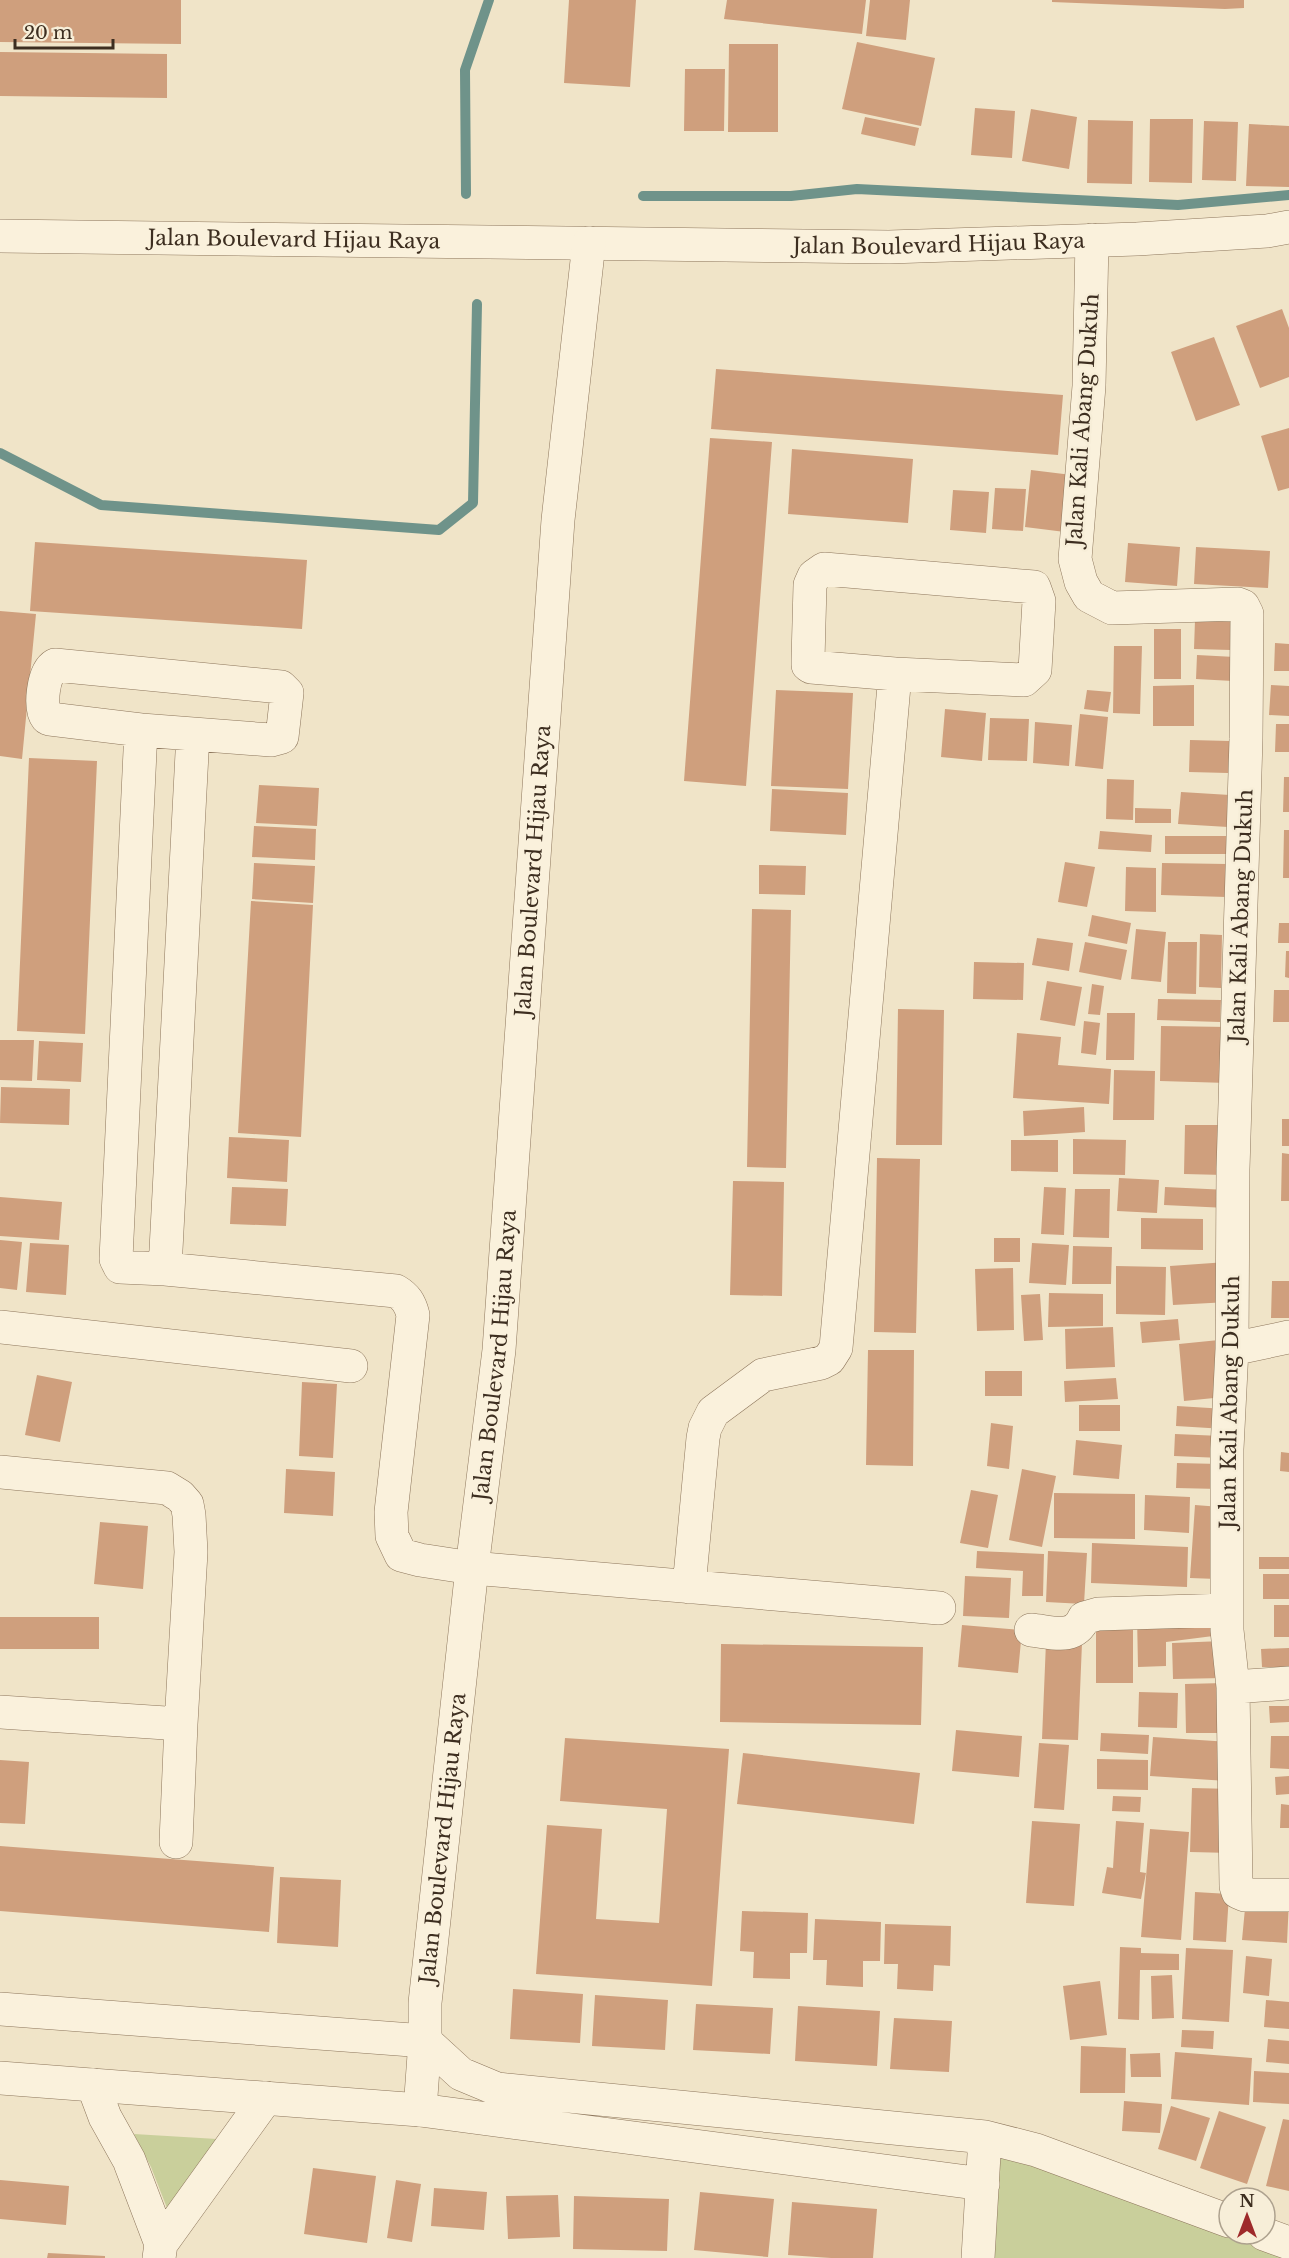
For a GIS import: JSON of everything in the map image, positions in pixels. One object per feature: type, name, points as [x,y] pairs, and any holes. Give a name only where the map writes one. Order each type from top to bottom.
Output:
[{"type":"street","name":"Jalan Boulevard Hijau Raya","points":[[0,236],[889,247],[1161,238],[1289,227]]},
{"type":"street","name":"Jalan Kali Abang Dukuh","points":[[1092,240],[1089,386],[1075,559],[1081,582],[1089,596],[1112,608],[1238,604],[1243,606],[1247,614],[1246,739],[1233,1169],[1232,1349],[1227,1449],[1227,1610],[1233,1688],[1236,1886],[1240,1893],[1245,1895],[1289,1895]]},
{"type":"street","name":"Jalan Boulevard Hijau Raya","points":[[420,2109],[425,2003],[472,1569],[499,1350],[553,588],[589,243]]},
{"type":"street","points":[[825,569],[1029,586],[1036,591],[1039,601],[1035,670],[1024,680],[895,674],[816,668],[808,665],[810,585],[819,571],[825,569]]},
{"type":"street","points":[[55,665],[276,686],[287,693],[282,735],[277,740],[193,734],[47,718],[43,712],[46,673],[55,665]]},
{"type":"street","points":[[689,1587],[703,1438],[709,1418],[713,1412],[754,1379],[762,1375],[821,1363],[829,1359],[836,1348],[895,674]]},
{"type":"street","points":[[141,730],[117,1264],[123,1268],[165,1269],[396,1291],[405,1296],[411,1305],[413,1315],[391,1512],[392,1536],[401,1555],[472,1569],[939,1608]]},
{"type":"street","points":[[165,1269],[193,734]]},
{"type":"street","points":[[0,1327],[351,1366]]},
{"type":"street","points":[[1232,1349],[1289,1337]]},
{"type":"street","points":[[0,1472],[167,1488],[180,1496],[187,1504],[191,1552],[176,1842]]},
{"type":"street","points":[[1030,1630],[1071,1634],[1080,1628],[1084,1618],[1098,1614],[1227,1610]]},
{"type":"street","points":[[1233,1688],[1289,1683]]},
{"type":"street","points":[[0,1712],[181,1724]]},
{"type":"street","points":[[0,2009],[425,2041],[461,2074],[497,2089],[985,2137],[1036,2150],[1217,2217]]},
{"type":"street","points":[[0,2078],[420,2109],[983,2184]]},
{"type":"street","points":[[93,2085],[105,2116],[129,2160],[160,2251]]},
{"type":"street","points":[[160,2251],[266,2098]]},
{"type":"street","points":[[978,2258],[985,2137]]},
{"type":"green space","points":[[134,2134],[217,2139],[167,2208],[151,2167]]},
{"type":"green space","points":[[985,2137],[1217,2229],[1217,2246],[1276,2246],[1289,2258],[978,2258]]},
{"type":"building","points":[[0,0],[181,0],[181,44],[0,42]]},
{"type":"building","points":[[569,0],[636,0],[630,87],[564,83]]},
{"type":"building","points":[[727,0],[866,0],[862,34],[724,19]]},
{"type":"building","points":[[870,0],[910,0],[906,40],[866,36]]},
{"type":"building","points":[[1052,0],[1244,0],[1244,8],[1052,2]]},
{"type":"building","points":[[857,42],[935,58],[921,126],[842,109]]},
{"type":"building","points":[[729,44],[778,44],[778,132],[728,132]]},
{"type":"building","points":[[0,52],[167,54],[167,98],[0,96]]},
{"type":"building","points":[[685,69],[725,69],[724,131],[684,131]]},
{"type":"building","points":[[975,108],[1015,111],[1012,158],[971,155]]},
{"type":"building","points":[[1031,109],[1077,117],[1069,169],[1022,161]]},
{"type":"building","points":[[865,117],[919,128],[915,146],[861,134]]},
{"type":"building","points":[[1150,119],[1193,119],[1192,183],[1149,182]]},
{"type":"building","points":[[1088,120],[1133,121],[1132,184],[1087,183]]},
{"type":"building","points":[[1204,121],[1238,122],[1236,181],[1202,180]]},
{"type":"building","points":[[1249,124],[1289,126],[1289,187],[1246,186]]},
{"type":"building","points":[[1282,309],[1289,328],[1289,377],[1260,388],[1236,326]]},
{"type":"building","points":[[1214,337],[1240,405],[1196,421],[1171,352]]},
{"type":"building","points":[[716,369],[1063,395],[1058,455],[711,429]]},
{"type":"building","points":[[1289,428],[1289,488],[1278,491],[1261,436]]},
{"type":"building","points":[[710,438],[772,442],[746,786],[684,781]]},
{"type":"building","points":[[792,449],[913,459],[908,523],[788,514]]},
{"type":"building","points":[[1031,470],[1080,476],[1073,533],[1025,527]]},
{"type":"building","points":[[995,488],[1026,489],[1023,531],[992,529]]},
{"type":"building","points":[[953,490],[989,492],[986,533],[950,530]]},
{"type":"building","points":[[35,542],[307,560],[302,629],[30,611]]},
{"type":"building","points":[[1128,543],[1180,547],[1177,586],[1125,582]]},
{"type":"building","points":[[1196,547],[1270,551],[1268,588],[1194,584]]},
{"type":"building","points":[[0,611],[36,614],[22,759],[0,756]]},
{"type":"building","points":[[1195,620],[1232,622],[1231,650],[1194,649]]},
{"type":"building","points":[[1154,629],[1181,629],[1181,679],[1154,679]]},
{"type":"building","points":[[1275,643],[1289,644],[1289,671],[1274,671]]},
{"type":"building","points":[[1114,646],[1142,646],[1140,714],[1113,713]]},
{"type":"building","points":[[1197,655],[1235,657],[1233,681],[1196,679]]},
{"type":"building","points":[[1194,685],[1194,726],[1153,726],[1153,686]]},
{"type":"building","points":[[1271,685],[1289,686],[1289,716],[1269,715]]},
{"type":"building","points":[[776,690],[853,693],[848,789],[771,786]]},
{"type":"building","points":[[1087,690],[1111,692],[1108,712],[1084,709]]},
{"type":"building","points":[[945,709],[986,713],[982,761],[941,757]]},
{"type":"building","points":[[1080,714],[1108,717],[1103,769],[1075,766]]},
{"type":"building","points":[[990,718],[1029,719],[1027,761],[988,760]]},
{"type":"building","points":[[1035,722],[1072,725],[1069,766],[1033,763]]},
{"type":"building","points":[[1276,724],[1289,724],[1289,752],[1275,752]]},
{"type":"building","points":[[1190,740],[1230,741],[1228,773],[1189,772]]},
{"type":"building","points":[[29,758],[97,761],[85,1034],[17,1031]]},
{"type":"building","points":[[1284,777],[1289,777],[1289,812],[1283,812]]},
{"type":"building","points":[[1107,779],[1134,780],[1133,820],[1106,819]]},
{"type":"building","points":[[259,785],[319,788],[317,826],[256,823]]},
{"type":"building","points":[[772,789],[848,793],[846,835],[770,831]]},
{"type":"building","points":[[1181,792],[1230,795],[1228,827],[1178,824]]},
{"type":"building","points":[[1135,808],[1171,809],[1171,823],[1135,823]]},
{"type":"building","points":[[254,826],[316,829],[315,860],[252,857]]},
{"type":"building","points":[[1284,830],[1289,830],[1289,878],[1283,878]]},
{"type":"building","points":[[1100,831],[1152,835],[1151,852],[1098,849]]},
{"type":"building","points":[[1165,836],[1228,836],[1228,854],[1165,854]]},
{"type":"building","points":[[1065,862],[1095,867],[1087,907],[1058,902]]},
{"type":"building","points":[[254,863],[315,866],[313,903],[252,899]]},
{"type":"building","points":[[1162,863],[1227,864],[1226,897],[1161,895]]},
{"type":"building","points":[[759,865],[806,866],[805,895],[759,894]]},
{"type":"building","points":[[1126,867],[1156,868],[1156,912],[1125,911]]},
{"type":"building","points":[[251,901],[313,905],[301,1137],[238,1133]]},
{"type":"building","points":[[752,909],[791,910],[786,1168],[747,1167]]},
{"type":"building","points":[[1092,915],[1131,923],[1127,944],[1088,936]]},
{"type":"building","points":[[1279,923],[1289,923],[1289,943],[1278,943]]},
{"type":"building","points":[[1136,929],[1166,932],[1161,982],[1131,979]]},
{"type":"building","points":[[1200,934],[1222,935],[1221,988],[1199,987]]},
{"type":"building","points":[[1037,938],[1073,943],[1069,971],[1032,965]]},
{"type":"building","points":[[1085,942],[1127,950],[1121,980],[1079,972]]},
{"type":"building","points":[[1168,942],[1197,942],[1196,994],[1167,993]]},
{"type":"building","points":[[1286,951],[1289,951],[1289,978],[1285,977]]},
{"type":"building","points":[[974,962],[1024,963],[1023,1000],[973,999]]},
{"type":"building","points":[[1047,981],[1082,987],[1075,1026],[1040,1020]]},
{"type":"building","points":[[1092,984],[1104,986],[1100,1015],[1088,1014]]},
{"type":"building","points":[[1274,990],[1289,990],[1289,1022],[1273,1022]]},
{"type":"building","points":[[1158,999],[1221,1000],[1220,1022],[1157,1020]]},
{"type":"building","points":[[898,1009],[944,1010],[942,1145],[896,1145]]},
{"type":"building","points":[[1107,1013],[1135,1013],[1134,1060],[1106,1060]]},
{"type":"building","points":[[1084,1021],[1100,1023],[1096,1055],[1081,1053]]},
{"type":"building","points":[[1161,1026],[1229,1027],[1228,1083],[1160,1081]]},
{"type":"building","points":[[1017,1033],[1061,1037],[1058,1065],[1111,1069],[1109,1104],[1013,1098]]},
{"type":"building","points":[[0,1040],[34,1040],[32,1081],[0,1080]]},
{"type":"building","points":[[39,1041],[83,1043],[81,1082],[37,1080]]},
{"type":"building","points":[[1114,1070],[1155,1071],[1154,1120],[1113,1120]]},
{"type":"building","points":[[1,1087],[70,1089],[69,1125],[0,1123]]},
{"type":"building","points":[[1084,1107],[1085,1132],[1024,1136],[1023,1111]]},
{"type":"building","points":[[1282,1119],[1289,1119],[1289,1146],[1282,1146]]},
{"type":"building","points":[[1185,1125],[1225,1125],[1224,1175],[1184,1174]]},
{"type":"building","points":[[229,1137],[289,1140],[287,1182],[227,1178]]},
{"type":"building","points":[[1073,1139],[1126,1140],[1125,1175],[1073,1174]]},
{"type":"building","points":[[1011,1140],[1058,1140],[1058,1172],[1011,1171]]},
{"type":"building","points":[[1282,1153],[1289,1154],[1289,1201],[1281,1201]]},
{"type":"building","points":[[877,1158],[920,1159],[916,1333],[874,1332]]},
{"type":"building","points":[[1119,1178],[1159,1180],[1157,1213],[1117,1211]]},
{"type":"building","points":[[733,1181],[784,1182],[782,1296],[730,1295]]},
{"type":"building","points":[[232,1187],[288,1189],[286,1226],[230,1224]]},
{"type":"building","points":[[1044,1187],[1066,1188],[1064,1235],[1041,1234]]},
{"type":"building","points":[[1165,1187],[1228,1190],[1227,1208],[1164,1205]]},
{"type":"building","points":[[1075,1189],[1110,1189],[1109,1238],[1073,1237]]},
{"type":"building","points":[[0,1197],[62,1202],[59,1240],[0,1236]]},
{"type":"building","points":[[1141,1218],[1203,1219],[1203,1250],[1141,1249]]},
{"type":"building","points":[[994,1238],[1020,1238],[1020,1262],[994,1262]]},
{"type":"building","points":[[0,1240],[22,1242],[17,1290],[0,1288]]},
{"type":"building","points":[[30,1243],[69,1245],[66,1295],[26,1292]]},
{"type":"building","points":[[1032,1243],[1069,1245],[1066,1285],[1029,1283]]},
{"type":"building","points":[[1073,1246],[1112,1247],[1111,1284],[1072,1284]]},
{"type":"building","points":[[1227,1262],[1229,1302],[1173,1305],[1170,1266]]},
{"type":"building","points":[[1116,1266],[1166,1267],[1165,1315],[1116,1314]]},
{"type":"building","points":[[1013,1268],[1014,1330],[977,1331],[975,1269]]},
{"type":"building","points":[[1272,1281],[1289,1281],[1289,1318],[1271,1318]]},
{"type":"building","points":[[1049,1293],[1103,1294],[1103,1326],[1048,1327]]},
{"type":"building","points":[[1040,1294],[1043,1340],[1024,1341],[1021,1295]]},
{"type":"building","points":[[1178,1319],[1180,1340],[1142,1343],[1140,1322]]},
{"type":"building","points":[[1113,1327],[1115,1367],[1066,1369],[1065,1329]]},
{"type":"building","points":[[1219,1340],[1224,1397],[1184,1401],[1179,1344]]},
{"type":"building","points":[[868,1350],[914,1350],[913,1466],[866,1465]]},
{"type":"building","points":[[985,1371],[1022,1371],[1022,1396],[985,1396]]},
{"type":"building","points":[[37,1375],[72,1382],[60,1442],[25,1435]]},
{"type":"building","points":[[1116,1378],[1118,1399],[1065,1402],[1064,1381]]},
{"type":"building","points":[[302,1382],[337,1384],[333,1458],[299,1456]]},
{"type":"building","points":[[1079,1405],[1120,1405],[1120,1431],[1079,1431]]},
{"type":"building","points":[[1177,1406],[1226,1409],[1225,1429],[1176,1426]]},
{"type":"building","points":[[991,1423],[1013,1426],[1009,1469],[987,1466]]},
{"type":"building","points":[[1175,1434],[1221,1436],[1221,1458],[1174,1456]]},
{"type":"building","points":[[1076,1440],[1122,1445],[1119,1479],[1073,1475]]},
{"type":"building","points":[[1281,1452],[1289,1453],[1289,1472],[1280,1471]]},
{"type":"building","points":[[1177,1463],[1220,1464],[1219,1489],[1176,1488]]},
{"type":"building","points":[[286,1469],[335,1472],[333,1516],[284,1513]]},
{"type":"building","points":[[1022,1469],[1056,1476],[1042,1547],[1009,1540]]},
{"type":"building","points":[[971,1490],[998,1495],[988,1548],[960,1543]]},
{"type":"building","points":[[1054,1493],[1135,1494],[1135,1539],[1054,1538]]},
{"type":"building","points":[[1145,1495],[1190,1497],[1189,1533],[1144,1530]]},
{"type":"building","points":[[1195,1505],[1221,1507],[1217,1579],[1190,1578]]},
{"type":"building","points":[[100,1522],[148,1526],[143,1589],[94,1584]]},
{"type":"building","points":[[1092,1543],[1188,1547],[1187,1587],[1091,1583]]},
{"type":"building","points":[[977,1551],[1044,1554],[1043,1596],[1022,1596],[1023,1571],[976,1568]]},
{"type":"building","points":[[1048,1551],[1087,1553],[1084,1604],[1046,1602]]},
{"type":"building","points":[[1259,1557],[1289,1557],[1289,1569],[1259,1569]]},
{"type":"building","points":[[1263,1574],[1289,1574],[1289,1599],[1263,1599]]},
{"type":"building","points":[[965,1576],[1011,1578],[1009,1618],[963,1616]]},
{"type":"building","points":[[1274,1605],[1289,1605],[1289,1637],[1274,1637]]},
{"type":"building","points":[[1218,1615],[1221,1635],[1166,1642],[1166,1666],[1138,1667],[1137,1616]]},
{"type":"building","points":[[0,1617],[99,1617],[99,1649],[0,1649]]},
{"type":"building","points":[[1096,1621],[1133,1621],[1133,1683],[1096,1683]]},
{"type":"building","points":[[962,1625],[1022,1630],[1018,1673],[958,1667]]},
{"type":"building","points":[[1223,1641],[1224,1678],[1173,1679],[1172,1643]]},
{"type":"building","points":[[1046,1642],[1082,1643],[1078,1740],[1042,1739]]},
{"type":"building","points":[[721,1644],[923,1647],[921,1725],[720,1722]]},
{"type":"building","points":[[1289,1648],[1289,1667],[1262,1667],[1261,1649]]},
{"type":"building","points":[[1224,1683],[1225,1733],[1186,1733],[1185,1684]]},
{"type":"building","points":[[1139,1692],[1178,1693],[1177,1728],[1138,1727]]},
{"type":"building","points":[[1269,1706],[1289,1706],[1289,1722],[1270,1723]]},
{"type":"building","points":[[956,1730],[1022,1736],[1019,1777],[952,1771]]},
{"type":"building","points":[[1101,1733],[1149,1735],[1148,1754],[1100,1751]]},
{"type":"building","points":[[1271,1736],[1289,1736],[1289,1769],[1270,1768]]},
{"type":"building","points":[[1153,1737],[1230,1742],[1227,1781],[1150,1776]]},
{"type":"building","points":[[565,1738],[729,1749],[712,1986],[536,1974],[547,1825],[602,1829],[596,1919],[659,1923],[667,1809],[560,1801]]},
{"type":"building","points":[[1039,1743],[1069,1745],[1064,1810],[1034,1808]]},
{"type":"building","points":[[743,1753],[920,1773],[914,1824],[737,1804]]},
{"type":"building","points":[[1097,1759],[1148,1760],[1148,1790],[1097,1789]]},
{"type":"building","points":[[0,1760],[29,1762],[25,1824],[0,1823]]},
{"type":"building","points":[[1289,1776],[1289,1794],[1276,1795],[1275,1777]]},
{"type":"building","points":[[1192,1788],[1234,1789],[1232,1853],[1190,1852]]},
{"type":"building","points":[[1113,1796],[1141,1797],[1140,1812],[1112,1811]]},
{"type":"building","points":[[1281,1804],[1289,1805],[1289,1828],[1280,1828]]},
{"type":"building","points":[[1032,1821],[1080,1824],[1074,1906],[1026,1903]]},
{"type":"building","points":[[1116,1821],[1144,1823],[1140,1872],[1146,1873],[1141,1899],[1102,1893],[1107,1867],[1113,1868]]},
{"type":"building","points":[[1150,1829],[1189,1832],[1181,1940],[1141,1937]]},
{"type":"building","points":[[0,1846],[274,1867],[269,1932],[0,1911]]},
{"type":"building","points":[[280,1877],[341,1880],[338,1947],[277,1943]]},
{"type":"building","points":[[1195,1892],[1229,1894],[1226,1942],[1193,1940]]},
{"type":"building","points":[[1246,1898],[1289,1900],[1287,1943],[1242,1940]]},
{"type":"building","points":[[742,1911],[808,1913],[807,1953],[790,1953],[790,1979],[753,1978],[754,1952],[740,1951]]},
{"type":"building","points":[[815,1919],[881,1922],[880,1961],[863,1961],[863,1987],[826,1985],[827,1960],[813,1960]]},
{"type":"building","points":[[885,1924],[951,1926],[950,1966],[934,1965],[933,1991],[897,1989],[898,1964],[884,1964]]},
{"type":"building","points":[[1120,1947],[1141,1948],[1141,1953],[1179,1954],[1179,1970],[1140,1970],[1139,2020],[1118,2019]]},
{"type":"building","points":[[1186,1948],[1233,1950],[1229,2022],[1182,2019]]},
{"type":"building","points":[[1246,1956],[1272,1959],[1269,1996],[1243,1993]]},
{"type":"building","points":[[1172,1975],[1174,2018],[1152,2019],[1151,1976]]},
{"type":"building","points":[[1100,1981],[1107,2035],[1070,2040],[1063,1986]]},
{"type":"building","points":[[513,1989],[583,1994],[580,2043],[510,2039]]},
{"type":"building","points":[[595,1995],[668,2000],[665,2050],[592,2046]]},
{"type":"building","points":[[1266,2000],[1289,2002],[1289,2029],[1264,2027]]},
{"type":"building","points":[[696,2004],[773,2008],[770,2054],[693,2050]]},
{"type":"building","points":[[798,2006],[880,2011],[877,2066],[795,2061]]},
{"type":"building","points":[[894,2018],[952,2021],[949,2072],[890,2069]]},
{"type":"building","points":[[1182,2030],[1214,2031],[1213,2049],[1181,2047]]},
{"type":"building","points":[[1268,2039],[1289,2041],[1289,2064],[1266,2062]]},
{"type":"building","points":[[1081,2046],[1126,2048],[1125,2093],[1080,2093]]},
{"type":"building","points":[[1175,2052],[1252,2058],[1249,2105],[1171,2099]]},
{"type":"building","points":[[1160,2053],[1161,2077],[1131,2077],[1130,2054]]},
{"type":"building","points":[[1254,2071],[1289,2073],[1289,2104],[1253,2102]]},
{"type":"building","points":[[1124,2101],[1162,2104],[1160,2133],[1122,2131]]},
{"type":"building","points":[[1171,2106],[1210,2118],[1196,2161],[1158,2149]]},
{"type":"building","points":[[1219,2111],[1266,2127],[1247,2184],[1200,2168]]},
{"type":"building","points":[[1283,2119],[1289,2120],[1289,2191],[1277,2188],[1277,2186],[1266,2186]]},
{"type":"building","points":[[313,2168],[376,2176],[367,2243],[304,2234]]},
{"type":"building","points":[[0,2180],[69,2186],[66,2225],[0,2219]]},
{"type":"building","points":[[396,2180],[421,2184],[412,2242],[387,2238]]},
{"type":"building","points":[[434,2188],[487,2192],[484,2230],[431,2226]]},
{"type":"building","points":[[700,2192],[774,2199],[768,2257],[694,2250]]},
{"type":"building","points":[[558,2195],[560,2237],[508,2239],[506,2196]]},
{"type":"building","points":[[574,2196],[669,2199],[667,2251],[573,2249]]},
{"type":"building","points":[[792,2202],[877,2209],[873,2258],[788,2255]]},
{"type":"building","points":[[48,2253],[105,2256],[105,2258],[47,2258]]},
{"type":"waterway","points":[[466,194],[465,70],[489,0]]},
{"type":"waterway","points":[[643,196],[791,196],[857,189],[1178,205],[1289,195]]},
{"type":"waterway","points":[[0,453],[101,505],[439,530],[473,503],[477,304]]}]
